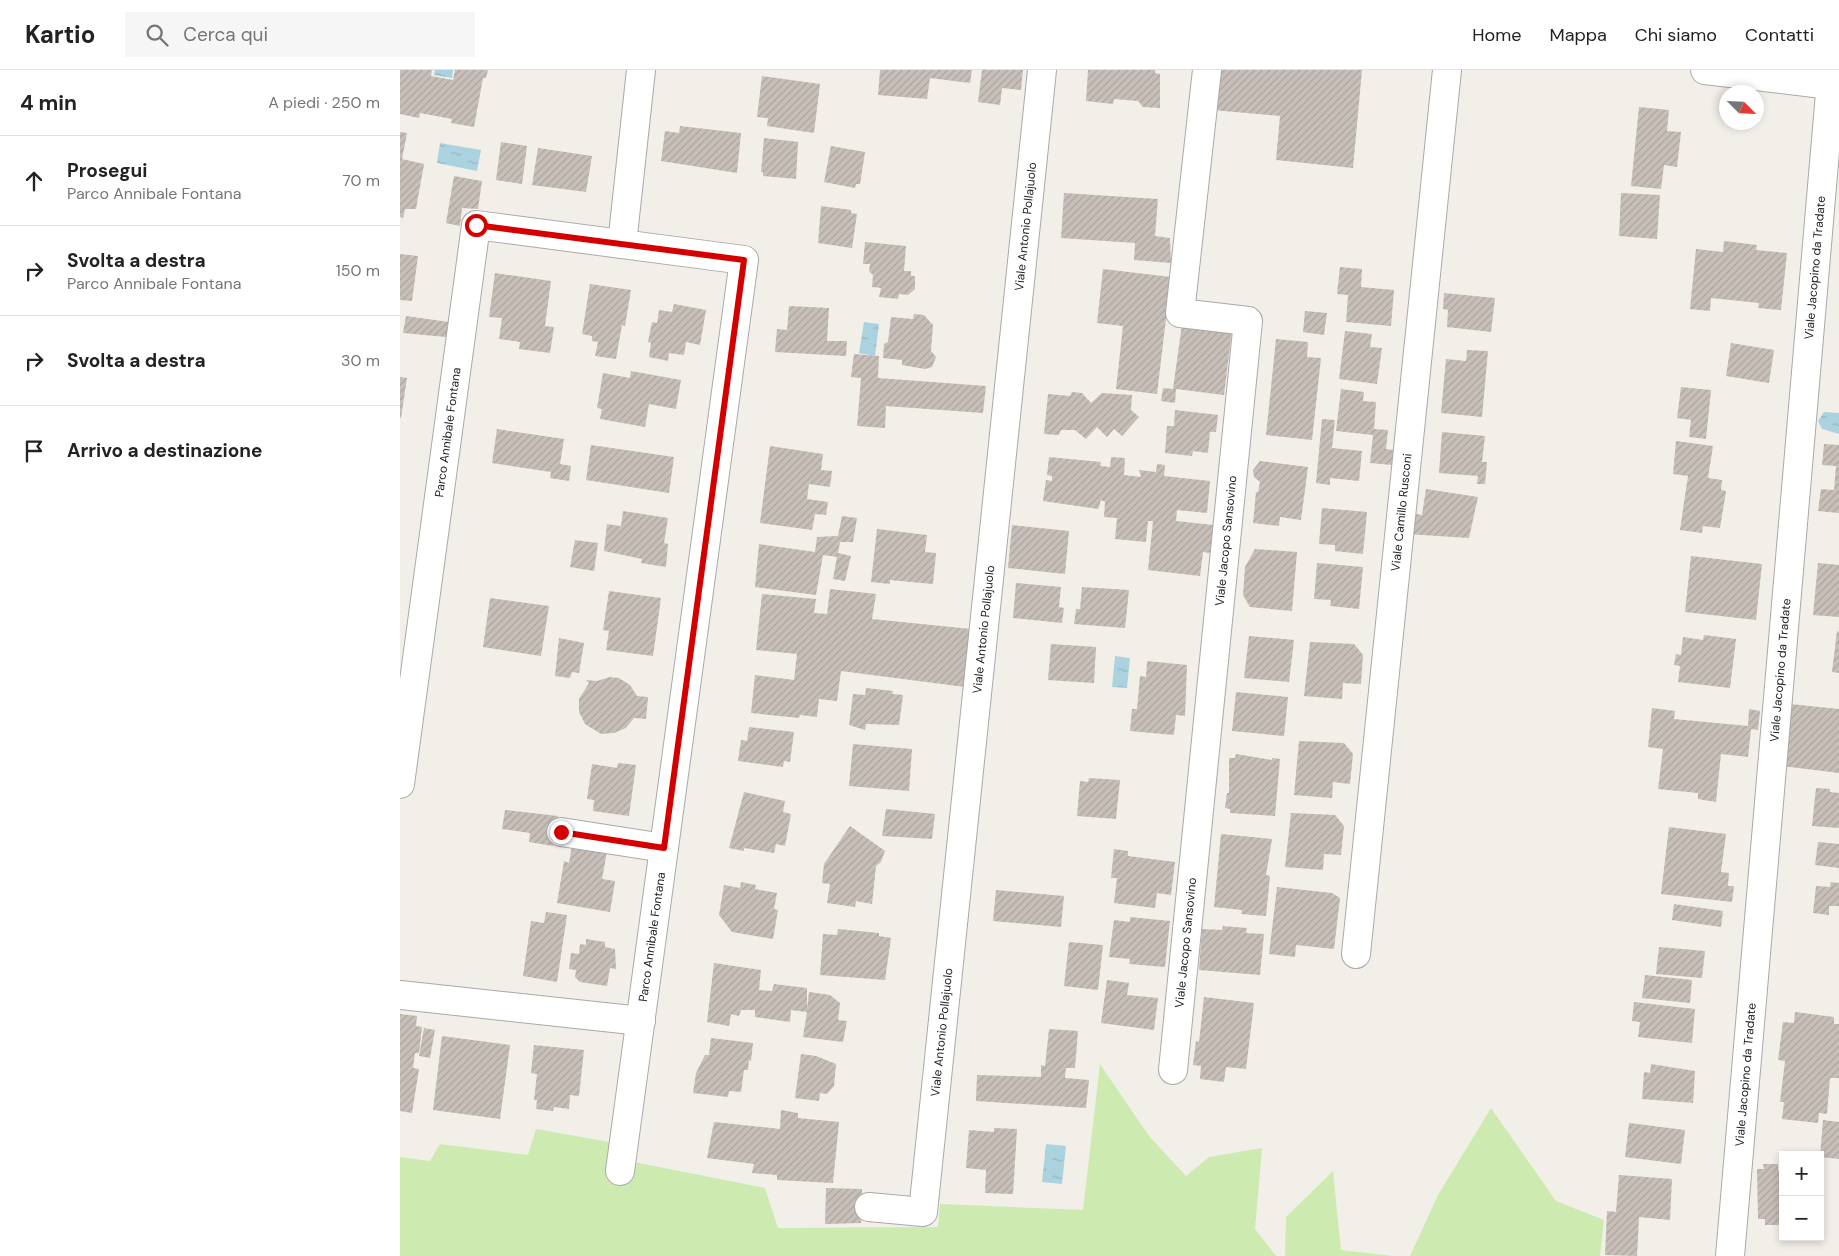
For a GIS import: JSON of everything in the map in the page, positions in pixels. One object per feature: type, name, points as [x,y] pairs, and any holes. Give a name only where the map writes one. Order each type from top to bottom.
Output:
[{"type":"street","points":[[622,244],[641,70]]},
{"type":"street","name":"Viale Antonio Pollajuolo","points":[[869,1208],[923,1212],[1042,70]]},
{"type":"street","name":"Viale Jacopo Sansovino","points":[[1173,1070],[1248,321],[1180,313],[1207,70]]},
{"type":"street","name":"Viale Camillo Rusconi","points":[[1356,954],[1447,70]]},
{"type":"street","points":[[1705,70],[1834,80]]},
{"type":"street","name":"Viale Jacopino da Tradate","points":[[1730,1256],[1834,80]]},
{"type":"street","name":"Parco Annibale Fontana","points":[[400,784],[476,225],[744,260],[620,1171]]},
{"type":"street","points":[[561,832],[664,848]]},
{"type":"street","points":[[400,995],[641,1021]]},
{"type":"green space","points":[[1100,1064],[1149,1136],[1186,1176],[1209,1157],[1262,1148],[1255,1229],[1276,1256],[400,1256],[400,1157],[430,1161],[440,1144],[528,1155],[536,1129],[610,1142],[629,1161],[765,1188],[778,1228],[938,1227],[940,1204],[1083,1210]]},
{"type":"green space","points":[[1491,1108],[1556,1201],[1604,1220],[1600,1256],[1410,1256],[1438,1195]]},
{"type":"green space","points":[[1333,1171],[1341,1250],[1393,1256],[1285,1256],[1286,1217]]},
{"type":"water","points":[[435,70],[453,70],[452,78],[434,75]]},
{"type":"water","points":[[440,143],[481,150],[477,171],[437,163]]},
{"type":"water","points":[[864,322],[879,324],[875,356],[859,353]]},
{"type":"water","points":[[1824,412],[1839,413],[1839,434],[1822,429],[1818,421]]},
{"type":"water","points":[[1115,656],[1130,658],[1127,688],[1112,687]]},
{"type":"water","points":[[1046,1144],[1066,1146],[1062,1184],[1042,1182]]},
{"type":"building","points":[[400,70],[432,70],[431,76],[453,80],[455,70],[488,70],[486,78],[483,78],[474,127],[451,123],[452,119],[420,113],[419,118],[400,114]]},
{"type":"building","points":[[880,70],[972,70],[970,83],[930,78],[927,99],[878,95]]},
{"type":"building","points":[[982,70],[1023,70],[1021,90],[1002,88],[1000,105],[978,102]]},
{"type":"building","points":[[1088,70],[1155,70],[1155,73],[1160,74],[1160,108],[1143,107],[1138,101],[1114,99],[1113,104],[1086,101]]},
{"type":"building","points":[[1215,70],[1362,70],[1353,168],[1276,160],[1280,116],[1212,110]]},
{"type":"building","points":[[762,76],[820,84],[814,133],[767,126],[768,118],[757,117]]},
{"type":"building","points":[[1639,107],[1669,110],[1667,131],[1681,132],[1677,167],[1664,165],[1661,189],[1631,186]]},
{"type":"building","points":[[680,126],[741,133],[737,173],[661,161],[665,131],[679,133]]},
{"type":"building","points":[[400,132],[407,133],[402,159],[424,164],[416,209],[405,209],[403,218],[400,217]]},
{"type":"building","points":[[764,138],[798,142],[796,179],[763,176],[763,172],[761,172]]},
{"type":"building","points":[[501,142],[527,146],[522,184],[496,180]]},
{"type":"building","points":[[831,146],[865,152],[860,184],[856,184],[855,188],[824,182]]},
{"type":"building","points":[[538,148],[592,156],[586,192],[532,185]]},
{"type":"building","points":[[454,176],[482,181],[478,209],[462,208],[460,226],[446,223]]},
{"type":"building","points":[[1064,193],[1158,199],[1155,236],[1170,238],[1171,263],[1134,260],[1135,243],[1061,238]]},
{"type":"building","points":[[1621,193],[1660,195],[1657,239],[1619,236]]},
{"type":"building","points":[[821,206],[851,210],[851,213],[857,214],[852,248],[818,243]]},
{"type":"building","points":[[1724,241],[1757,245],[1756,250],[1787,253],[1781,310],[1758,308],[1759,303],[1711,298],[1710,311],[1690,309],[1696,249],[1723,252]]},
{"type":"building","points":[[865,242],[906,246],[904,271],[911,271],[911,276],[915,276],[915,289],[908,295],[899,294],[898,299],[879,297],[881,288],[872,287],[873,275],[869,271],[870,264],[863,264]]},
{"type":"building","points":[[400,254],[418,256],[412,301],[400,300]]},
{"type":"building","points":[[1340,267],[1362,269],[1361,287],[1394,290],[1391,326],[1346,322],[1348,295],[1337,294]]},
{"type":"building","points":[[1103,269],[1171,277],[1157,394],[1116,389],[1123,326],[1097,323]]},
{"type":"building","points":[[495,273],[551,281],[545,326],[554,327],[550,353],[519,349],[520,342],[499,339],[502,318],[489,317]]},
{"type":"building","points":[[590,284],[631,290],[625,326],[622,325],[616,359],[595,356],[598,342],[592,341],[592,336],[582,334]]},
{"type":"building","points":[[1444,293],[1495,298],[1491,332],[1447,327],[1448,310],[1443,309]]},
{"type":"building","points":[[674,304],[706,310],[700,345],[686,342],[684,355],[669,353],[668,361],[649,357],[651,343],[648,342],[652,322],[657,323],[659,310],[672,312]]},
{"type":"building","points":[[789,306],[829,308],[827,341],[847,341],[846,356],[775,352],[777,329],[787,330]]},
{"type":"building","points":[[1305,311],[1327,313],[1324,335],[1303,332]]},
{"type":"building","points":[[914,314],[924,315],[933,325],[931,351],[936,357],[932,367],[925,369],[902,365],[902,360],[883,358],[884,344],[888,342],[891,317],[913,319]]},
{"type":"building","points":[[406,316],[449,322],[446,337],[403,333]]},
{"type":"building","points":[[1182,324],[1232,330],[1224,395],[1176,389],[1175,403],[1161,401],[1163,388],[1173,389]]},
{"type":"building","points":[[1345,331],[1372,334],[1370,347],[1382,348],[1377,384],[1339,379]]},
{"type":"building","points":[[1276,339],[1308,342],[1307,357],[1321,358],[1312,440],[1266,435]]},
{"type":"building","points":[[1731,343],[1774,350],[1769,383],[1726,376]]},
{"type":"building","points":[[1467,350],[1488,351],[1482,417],[1441,413],[1446,359],[1466,361]]},
{"type":"building","points":[[854,354],[879,356],[878,378],[986,386],[983,413],[886,406],[885,428],[857,426],[861,378],[851,377]]},
{"type":"building","points":[[631,371],[681,380],[676,409],[649,404],[645,427],[600,419],[602,409],[597,408],[603,373],[630,378]]},
{"type":"building","points":[[400,377],[407,378],[401,418],[400,418]]},
{"type":"building","points":[[1681,387],[1711,390],[1706,439],[1689,437],[1691,420],[1677,418]]},
{"type":"building","points":[[1341,389],[1364,392],[1363,401],[1376,402],[1374,429],[1388,430],[1386,449],[1393,450],[1392,465],[1370,463],[1373,435],[1336,431]]},
{"type":"building","points":[[1072,392],[1082,393],[1091,403],[1102,393],[1132,395],[1131,410],[1139,417],[1122,436],[1114,429],[1107,437],[1097,427],[1086,439],[1075,430],[1061,430],[1059,435],[1044,434],[1048,394],[1070,396]]},
{"type":"building","points":[[1175,410],[1218,415],[1216,432],[1210,432],[1208,453],[1193,451],[1192,456],[1165,453],[1167,426],[1174,426]]},
{"type":"building","points":[[1322,419],[1335,420],[1332,448],[1362,451],[1359,481],[1330,478],[1330,485],[1316,483]]},
{"type":"building","points":[[497,429],[564,439],[560,464],[571,466],[569,481],[550,478],[551,472],[492,463]]},
{"type":"building","points":[[1442,432],[1485,436],[1482,462],[1487,462],[1485,484],[1477,484],[1478,476],[1439,473]]},
{"type":"building","points":[[1676,441],[1713,446],[1708,478],[1722,480],[1721,490],[1726,491],[1720,528],[1703,526],[1702,533],[1680,530],[1688,476],[1673,474]]},
{"type":"building","points":[[1824,444],[1839,445],[1839,513],[1818,511],[1821,489],[1834,490],[1836,466],[1822,465]]},
{"type":"building","points":[[591,445],[674,457],[669,493],[586,480]]},
{"type":"building","points":[[770,446],[823,454],[821,470],[832,471],[830,487],[809,484],[807,499],[828,502],[826,515],[815,514],[812,530],[760,523]]},
{"type":"building","points":[[1049,457],[1101,462],[1100,466],[1110,467],[1111,457],[1125,458],[1124,475],[1141,477],[1139,470],[1156,472],[1157,464],[1165,465],[1164,476],[1210,481],[1207,513],[1177,510],[1176,521],[1213,525],[1210,553],[1203,552],[1200,576],[1148,570],[1153,521],[1148,521],[1146,542],[1115,539],[1117,518],[1104,517],[1105,502],[1101,500],[1098,509],[1043,501],[1046,480],[1052,481],[1052,476],[1047,475]]},
{"type":"building","points":[[1260,461],[1308,467],[1301,520],[1280,517],[1279,526],[1253,523],[1256,492],[1258,492],[1260,482],[1254,477],[1253,470]]},
{"type":"building","points":[[1426,489],[1478,497],[1469,538],[1407,534],[1406,512],[1422,515]]},
{"type":"building","points":[[1322,508],[1367,512],[1363,554],[1335,551],[1335,545],[1319,544]]},
{"type":"building","points":[[623,511],[668,518],[664,543],[668,544],[666,567],[641,563],[642,559],[604,551],[607,524],[621,526]]},
{"type":"building","points":[[842,516],[857,518],[853,542],[840,542],[838,553],[851,556],[845,581],[833,579],[837,557],[823,555],[816,595],[755,587],[759,544],[815,552],[817,537],[838,536]]},
{"type":"building","points":[[1012,525],[1069,531],[1065,574],[1008,568]]},
{"type":"building","points":[[877,529],[927,535],[925,552],[936,553],[933,584],[890,580],[890,584],[871,582]]},
{"type":"building","points":[[575,540],[598,543],[594,571],[570,567]]},
{"type":"building","points":[[1255,549],[1297,552],[1292,611],[1250,607],[1243,595],[1245,567]]},
{"type":"building","points":[[1691,556],[1762,564],[1756,620],[1685,612]]},
{"type":"building","points":[[1317,563],[1363,567],[1359,609],[1330,606],[1331,600],[1314,599]]},
{"type":"building","points":[[1818,563],[1839,565],[1839,617],[1813,615]]},
{"type":"building","points":[[1016,583],[1061,587],[1059,607],[1064,608],[1062,623],[1013,618]]},
{"type":"building","points":[[1082,587],[1129,590],[1125,628],[1074,624],[1076,609],[1080,609]]},
{"type":"building","points":[[830,589],[876,594],[872,619],[971,629],[965,687],[841,671],[837,701],[819,699],[817,717],[800,715],[799,718],[751,713],[755,675],[794,680],[797,654],[756,650],[762,594],[816,599],[814,613],[827,614]]},
{"type":"building","points":[[609,591],[661,598],[653,656],[606,650],[609,631],[603,630]]},
{"type":"building","points":[[490,598],[549,606],[541,656],[483,647]]},
{"type":"building","points":[[1837,631],[1839,632],[1839,673],[1832,672]]},
{"type":"building","points":[[1704,635],[1736,639],[1730,688],[1678,682],[1680,666],[1674,665],[1676,654],[1681,655],[1683,637],[1703,640]]},
{"type":"building","points":[[1249,636],[1294,640],[1289,682],[1244,678]]},
{"type":"building","points":[[559,638],[584,643],[579,673],[572,672],[570,678],[555,676]]},
{"type":"building","points":[[1310,642],[1354,644],[1363,655],[1361,684],[1343,683],[1342,699],[1304,696]]},
{"type":"building","points":[[1051,644],[1096,647],[1094,683],[1048,680]]},
{"type":"building","points":[[1147,661],[1187,665],[1185,716],[1176,715],[1174,735],[1130,731],[1132,709],[1137,709],[1140,676],[1146,677]]},
{"type":"building","points":[[610,677],[619,678],[630,685],[637,696],[648,697],[646,719],[634,718],[626,728],[614,733],[601,734],[585,724],[579,712],[579,699],[589,683],[586,680],[597,681]]},
{"type":"building","points":[[866,688],[893,691],[892,694],[903,695],[899,725],[866,724],[865,730],[849,725],[853,694],[865,695]]},
{"type":"building","points":[[1236,692],[1288,697],[1284,736],[1232,731]]},
{"type":"building","points":[[1790,704],[1839,709],[1839,773],[1782,766]]},
{"type":"building","points":[[1652,708],[1675,711],[1674,719],[1748,726],[1749,709],[1760,711],[1758,730],[1751,729],[1748,757],[1721,754],[1716,802],[1698,799],[1698,793],[1658,789],[1663,749],[1648,747]]},
{"type":"building","points":[[749,727],[794,732],[790,762],[784,761],[783,767],[738,761],[741,740],[747,741]]},
{"type":"building","points":[[1299,741],[1344,743],[1353,754],[1350,784],[1333,782],[1332,798],[1294,795]]},
{"type":"building","points":[[853,744],[912,749],[909,791],[849,786]]},
{"type":"building","points":[[1236,754],[1272,760],[1272,758],[1280,759],[1275,816],[1230,813],[1230,809],[1225,808],[1227,793],[1229,793],[1229,758],[1235,758]]},
{"type":"building","points":[[618,763],[636,765],[629,816],[593,811],[594,800],[587,799],[592,764],[617,768]]},
{"type":"building","points":[[1089,778],[1120,780],[1116,819],[1077,816],[1080,781],[1088,782]]},
{"type":"building","points":[[1816,788],[1830,789],[1830,792],[1839,793],[1839,828],[1812,826]]},
{"type":"building","points":[[744,792],[785,801],[783,812],[791,814],[785,846],[776,844],[774,853],[744,848],[744,851],[729,848]]},
{"type":"building","points":[[886,809],[935,814],[932,839],[882,836]]},
{"type":"building","points":[[505,810],[558,816],[553,846],[529,842],[530,833],[502,829]]},
{"type":"building","points":[[1291,813],[1335,815],[1344,826],[1341,855],[1324,854],[1323,870],[1285,867]]},
{"type":"building","points":[[850,826],[885,851],[881,862],[876,866],[872,904],[856,901],[855,907],[827,903],[830,884],[822,883],[824,864]]},
{"type":"building","points":[[1669,827],[1726,834],[1721,872],[1729,873],[1728,886],[1734,886],[1732,902],[1661,894]]},
{"type":"building","points":[[1221,834],[1272,839],[1266,875],[1270,876],[1266,916],[1241,914],[1242,910],[1214,907]]},
{"type":"building","points":[[573,840],[608,846],[602,879],[615,881],[610,912],[557,903],[564,861],[569,863]]},
{"type":"building","points":[[1818,842],[1839,844],[1839,868],[1815,865]]},
{"type":"building","points":[[1114,849],[1128,851],[1128,856],[1175,862],[1171,895],[1157,893],[1155,908],[1114,903],[1117,878],[1111,878]]},
{"type":"building","points":[[741,882],[756,885],[755,889],[777,893],[774,909],[778,910],[773,939],[732,932],[719,915],[724,885],[740,888]]},
{"type":"building","points":[[1831,882],[1839,883],[1839,906],[1829,906],[1829,915],[1813,913],[1816,886],[1830,887]]},
{"type":"building","points":[[1277,887],[1332,893],[1340,898],[1334,949],[1296,945],[1295,957],[1269,954]]},
{"type":"building","points":[[996,890],[1064,896],[1061,927],[993,921]]},
{"type":"building","points":[[1674,904],[1723,911],[1721,927],[1672,920]]},
{"type":"building","points":[[546,912],[567,915],[557,982],[523,976],[531,921],[544,923]]},
{"type":"building","points":[[1130,917],[1170,921],[1165,967],[1129,964],[1130,959],[1109,957],[1114,920],[1130,922]]},
{"type":"building","points":[[1223,926],[1247,928],[1246,933],[1264,934],[1260,975],[1199,970],[1202,929],[1222,930]]},
{"type":"building","points":[[838,929],[879,933],[879,936],[891,938],[885,980],[820,975],[823,934],[837,935]]},
{"type":"building","points":[[586,939],[605,942],[605,947],[615,949],[616,969],[610,968],[607,986],[580,982],[575,977],[576,970],[569,969],[571,953],[579,954],[580,944],[586,945]]},
{"type":"building","points":[[1069,942],[1103,945],[1098,990],[1064,986]]},
{"type":"building","points":[[1659,947],[1705,951],[1702,978],[1656,974]]},
{"type":"building","points":[[714,963],[761,970],[759,990],[772,991],[774,984],[807,988],[807,1009],[809,992],[830,995],[840,1003],[838,1020],[847,1021],[843,1042],[803,1037],[807,1012],[791,1010],[790,1022],[755,1017],[755,1010],[741,1010],[739,1016],[731,1014],[729,1026],[707,1022]]},
{"type":"building","points":[[1645,975],[1692,980],[1690,1003],[1642,998]]},
{"type":"building","points":[[1107,980],[1129,983],[1127,995],[1158,998],[1154,1030],[1101,1023]]},
{"type":"building","points":[[1204,997],[1254,1003],[1246,1069],[1226,1067],[1224,1082],[1200,1079],[1201,1066],[1193,1065],[1196,1041],[1199,1042]]},
{"type":"building","points":[[1634,1002],[1695,1009],[1692,1043],[1638,1037],[1640,1022],[1632,1021]]},
{"type":"building","points":[[1795,1012],[1834,1017],[1834,1024],[1839,1024],[1839,1078],[1830,1078],[1827,1114],[1819,1113],[1818,1123],[1782,1119],[1784,1102],[1780,1102],[1785,1061],[1778,1060],[1783,1022],[1794,1023]]},
{"type":"building","points":[[400,1014],[417,1016],[416,1026],[422,1027],[419,1053],[415,1053],[413,1068],[419,1069],[412,1113],[400,1111]]},
{"type":"building","points":[[424,1028],[435,1030],[430,1058],[419,1056]]},
{"type":"building","points":[[1049,1029],[1078,1031],[1075,1068],[1066,1068],[1065,1078],[1089,1080],[1086,1108],[976,1101],[977,1075],[1041,1077],[1041,1065],[1045,1066]]},
{"type":"building","points":[[442,1036],[510,1045],[500,1119],[433,1110]]},
{"type":"building","points":[[711,1038],[753,1043],[751,1061],[749,1060],[748,1070],[744,1070],[741,1092],[729,1091],[728,1097],[693,1093],[696,1073],[705,1055],[709,1055]]},
{"type":"building","points":[[534,1045],[584,1050],[579,1096],[570,1095],[569,1109],[554,1107],[553,1111],[536,1109],[537,1100],[534,1100],[537,1074],[531,1073]]},
{"type":"building","points":[[801,1054],[816,1056],[836,1064],[834,1086],[827,1094],[820,1093],[819,1101],[795,1098]]},
{"type":"building","points":[[1651,1064],[1695,1071],[1693,1103],[1642,1099],[1644,1072],[1650,1073]]},
{"type":"building","points":[[781,1110],[798,1113],[798,1118],[839,1122],[833,1183],[777,1180],[777,1175],[752,1173],[754,1164],[707,1158],[714,1122],[780,1129]]},
{"type":"building","points":[[1823,1120],[1839,1122],[1839,1159],[1824,1157],[1824,1151],[1820,1151]]},
{"type":"building","points":[[1629,1123],[1685,1130],[1681,1164],[1625,1157]]},
{"type":"building","points":[[994,1128],[1017,1129],[1013,1194],[985,1193],[986,1170],[966,1168],[969,1130],[994,1132]]},
{"type":"building","points":[[1763,1164],[1778,1164],[1779,1225],[1765,1225],[1765,1219],[1758,1219],[1757,1169],[1764,1169]]},
{"type":"building","points":[[1619,1175],[1672,1179],[1670,1220],[1639,1217],[1637,1256],[1605,1255],[1607,1211],[1616,1212]]},
{"type":"building","points":[[826,1188],[862,1189],[861,1223],[825,1224]]},
{"type":"route","points":[[476,225],[744,260],[664,848],[561,832]]}]
